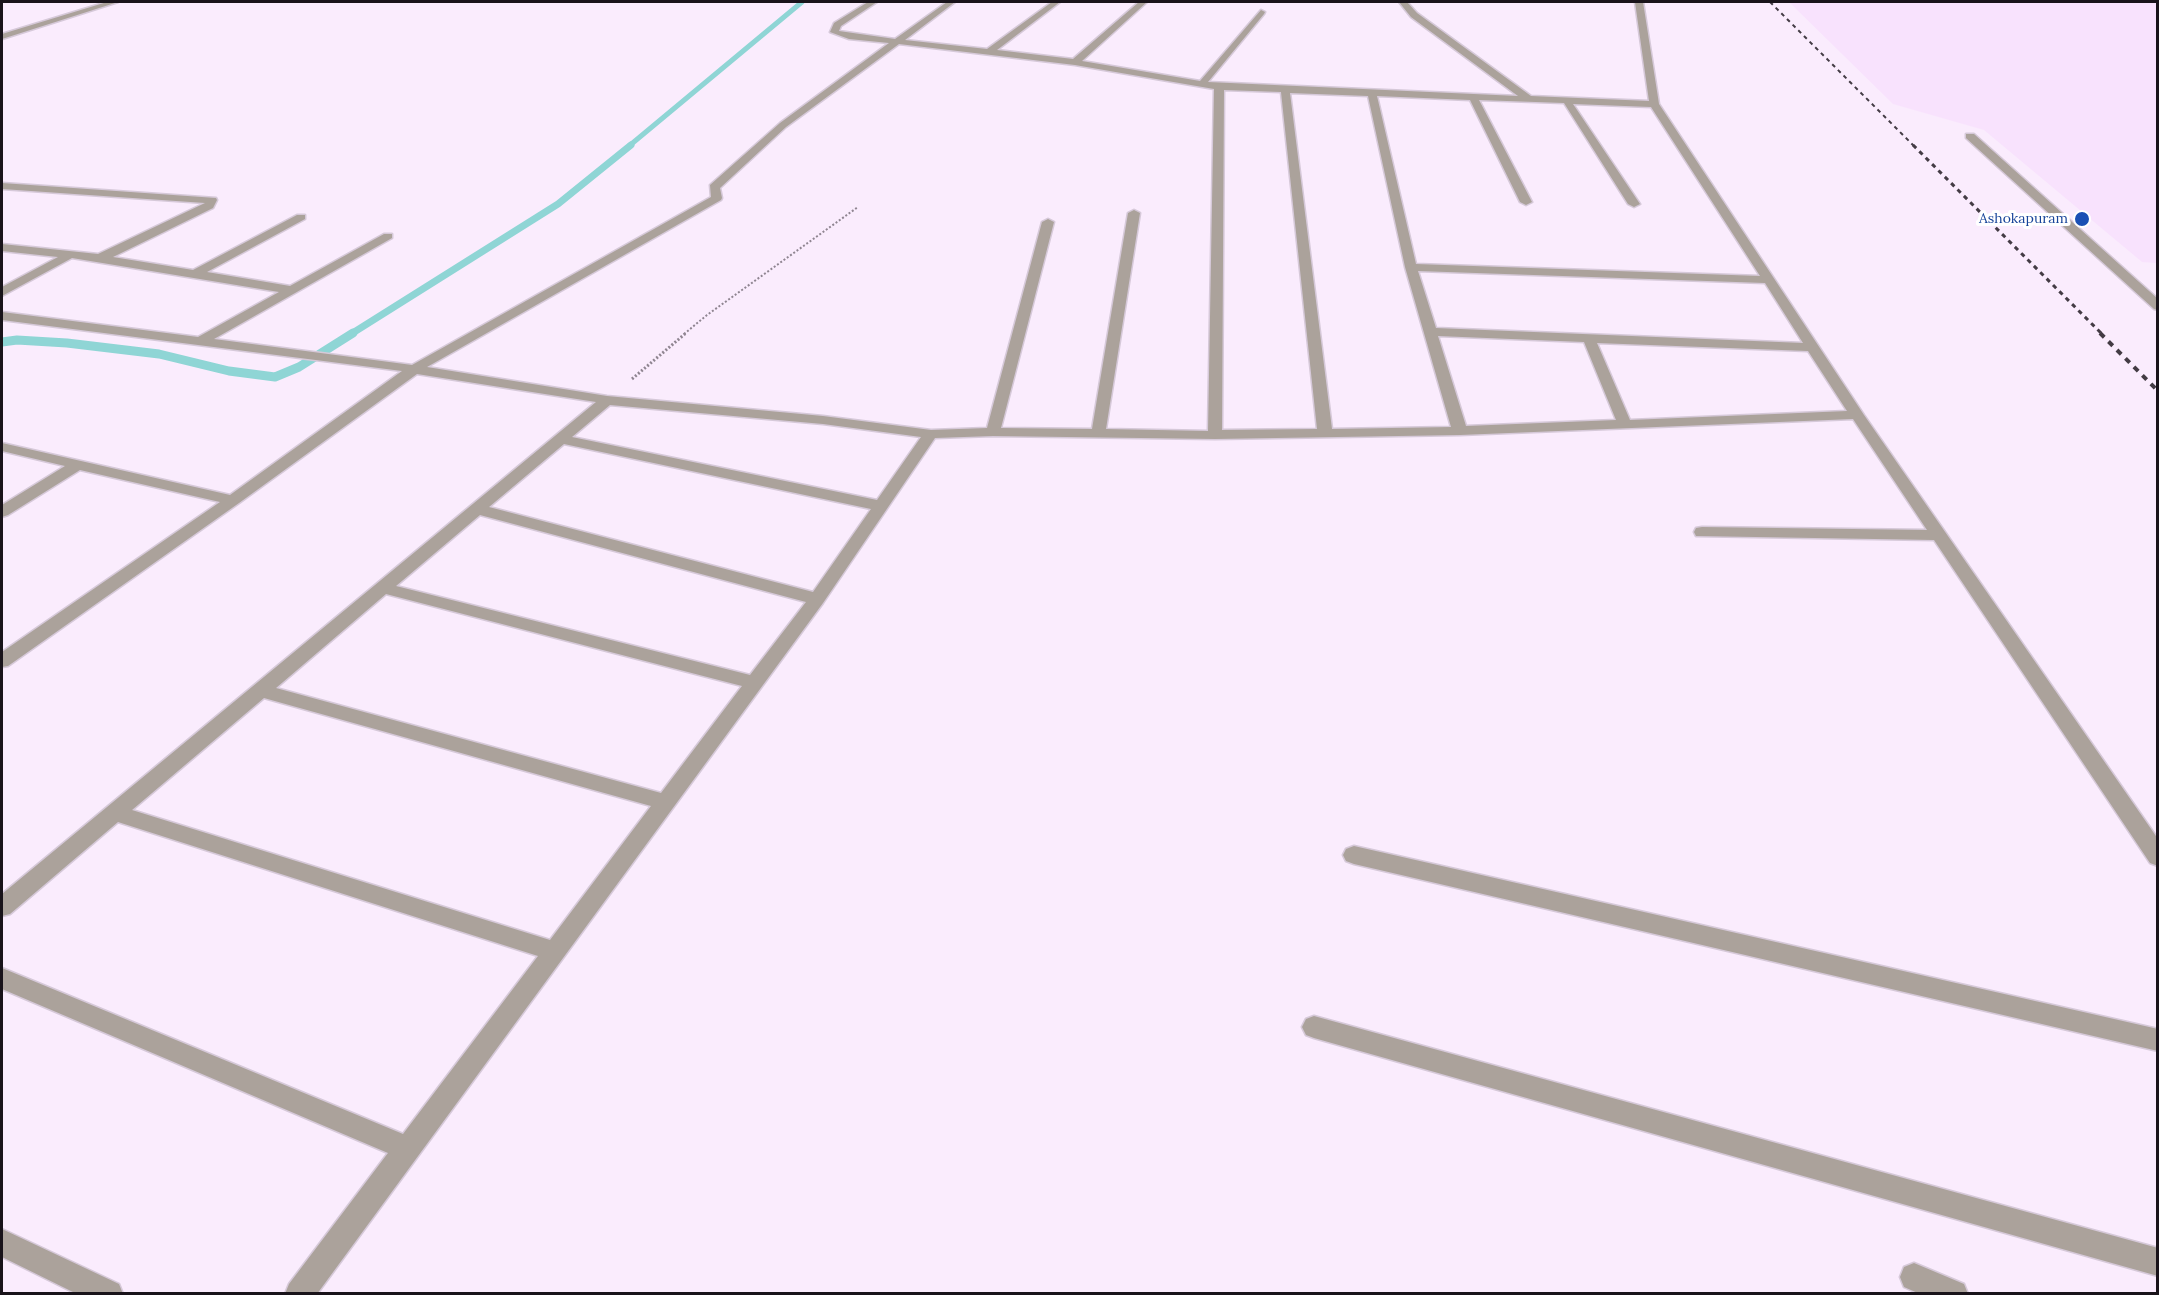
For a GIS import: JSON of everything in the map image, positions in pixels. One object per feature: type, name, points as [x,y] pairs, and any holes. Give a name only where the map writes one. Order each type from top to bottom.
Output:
[{"type":"street","points":[[2,38],[114,2]]},
{"type":"street","points":[[873,2],[837,25],[834,32],[1075,62],[1219,87],[1654,104]]},
{"type":"street","points":[[2,661],[233,500],[414,369],[717,198],[714,188],[783,125],[951,2]]},
{"type":"street","points":[[989,52],[1056,2]]},
{"type":"street","points":[[1075,62],[1143,2]]},
{"type":"street","points":[[1403,2],[1414,15],[1530,100]]},
{"type":"street","points":[[1639,2],[1654,104],[1857,416],[2157,857]]},
{"type":"street","points":[[1202,84],[1261,12]]},
{"type":"street","points":[[1215,435],[1219,87]]},
{"type":"street","points":[[1285,90],[1325,432]]},
{"type":"street","points":[[1372,93],[1411,267],[1460,431]]},
{"type":"street","points":[[1473,97],[1526,202]]},
{"type":"street","points":[[1567,101],[1634,204]]},
{"type":"street","points":[[1970,136],[2157,306]]},
{"type":"street","points":[[2,186],[212,200],[209,206],[100,258]]},
{"type":"street","points":[[1098,434],[1134,213]]},
{"type":"street","points":[[195,274],[301,217]]},
{"type":"street","points":[[993,432],[1048,222]]},
{"type":"street","points":[[201,341],[388,236]]},
{"type":"street","points":[[2,247],[100,258],[290,290]]},
{"type":"street","points":[[2,292],[70,255]]},
{"type":"street","points":[[1411,267],[1770,280]]},
{"type":"street","points":[[2,316],[414,369],[607,400],[823,420],[931,434],[993,432],[1215,435],[1460,431],[1857,416]]},
{"type":"street","points":[[1430,332],[1813,347]]},
{"type":"street","points":[[1589,338],[1625,425]]},
{"type":"street","points":[[2,907],[607,400]]},
{"type":"street","points":[[299,1293],[817,599],[931,434]]},
{"type":"street","points":[[561,439],[881,506]]},
{"type":"street","points":[[2,447],[233,500]]},
{"type":"street","points":[[2,512],[77,465]]},
{"type":"street","points":[[477,509],[817,599]]},
{"type":"street","points":[[1702,532],[1938,535]]},
{"type":"street","points":[[383,588],[754,683]]},
{"type":"street","points":[[261,690],[666,802]]},
{"type":"street","points":[[114,813],[554,951]]},
{"type":"street","points":[[1354,855],[2157,1040]]},
{"type":"street","points":[[2,978],[408,1149]]},
{"type":"street","points":[[1314,1027],[2157,1262]]},
{"type":"street","points":[[2,1243],[109,1293]]},
{"type":"street","points":[[1914,1277],[1954,1293]]},
{"type":"path","points":[[607,400],[707,315],[858,207]]},
{"type":"shaded area","points":[[1789,2],[2157,2],[2157,263],[2142,262],[1984,130],[1893,104]]},
{"type":"waterway","points":[[629,146],[802,2]]},
{"type":"waterway","points":[[351,334],[558,204],[631,145]]},
{"type":"waterway","points":[[2,342],[17,340],[67,343],[159,354],[229,371],[275,377],[299,367],[353,333]]},
{"type":"railway","points":[[1770,2],[2102,334]]},
{"type":"railway","points":[[2100,333],[2158,391]]},
{"type":"place","name":"Ashokapuram","points":[[2082,219]]}]
